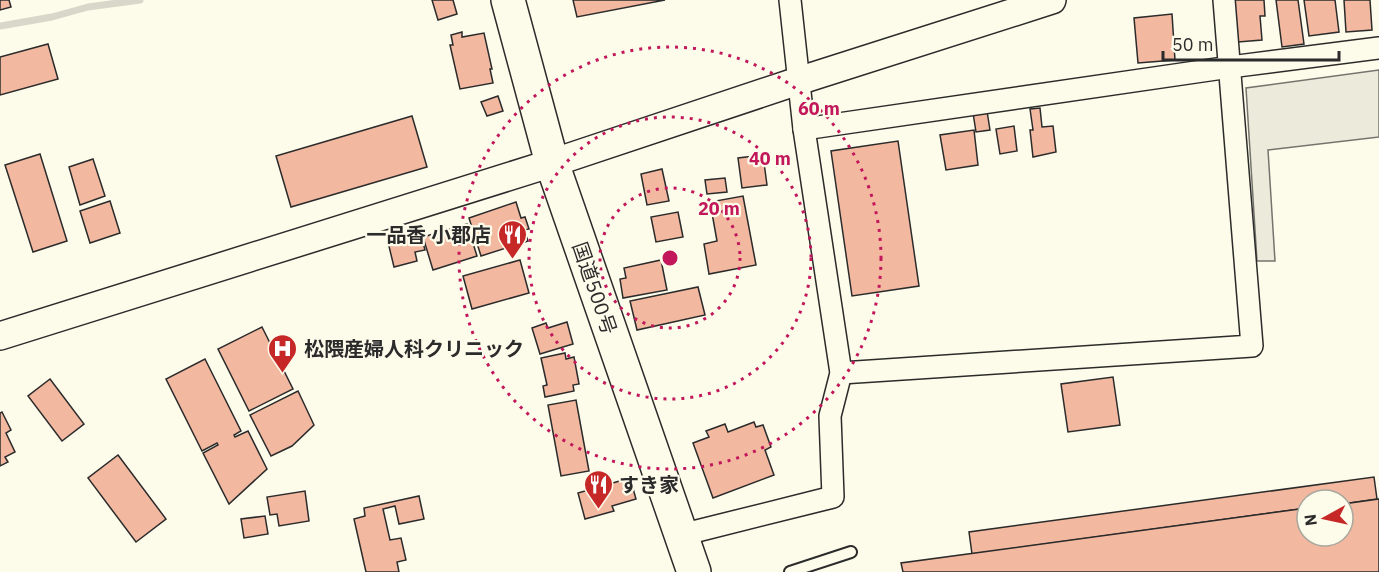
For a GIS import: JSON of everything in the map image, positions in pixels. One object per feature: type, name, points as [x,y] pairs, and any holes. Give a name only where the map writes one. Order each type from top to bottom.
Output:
[{"type":"highway","name":"国道500号","points":[[508,0],[552,163],[694,572]]},
{"type":"street","points":[[681,535],[833,497],[830,416],[841,373],[804,129],[790,0]]},
{"type":"street","points":[[0,336],[552,163],[1052,0]]},
{"type":"street","points":[[841,373],[1252,346],[1224,0]]},
{"type":"street","points":[[804,129],[1230,67],[1379,48]]},
{"type":"lane","points":[[790,572],[851,552]]},
{"type":"shaded area","points":[[1379,70],[1379,137],[1268,150],[1275,261],[1257,261],[1246,88]]},
{"type":"building","points":[[0,0],[9,0],[11,7],[0,10]]},
{"type":"building","points":[[432,0],[453,0],[457,14],[438,20]]},
{"type":"building","points":[[573,0],[665,0],[577,17]]},
{"type":"building","points":[[1234,0],[1264,0],[1265,16],[1260,16],[1262,40],[1238,42]]},
{"type":"building","points":[[1276,0],[1298,0],[1304,44],[1282,47]]},
{"type":"building","points":[[1304,0],[1335,0],[1339,32],[1309,36]]},
{"type":"building","points":[[1344,0],[1370,0],[1372,30],[1346,32]]},
{"type":"building","points":[[1172,14],[1175,60],[1138,63],[1134,18]]},
{"type":"building","points":[[462,32],[462,37],[484,33],[493,83],[460,89],[450,45],[453,45],[451,35]]},
{"type":"building","points":[[48,44],[58,79],[0,95],[0,57]]},
{"type":"building","points":[[498,96],[503,111],[487,116],[481,102]]},
{"type":"building","points":[[1040,108],[1042,127],[1053,126],[1056,152],[1033,157],[1030,109]]},
{"type":"building","points":[[987,111],[990,130],[976,132],[973,113]]},
{"type":"building","points":[[412,116],[427,167],[291,207],[276,156]]},
{"type":"building","points":[[1014,126],[1017,151],[1000,154],[996,129]]},
{"type":"building","points":[[974,130],[978,165],[946,170],[940,135]]},
{"type":"building","points":[[898,141],[919,286],[852,296],[831,151]]},
{"type":"building","points":[[40,154],[67,241],[33,252],[5,165]]},
{"type":"building","points":[[763,155],[767,185],[742,188],[738,158]]},
{"type":"building","points":[[93,159],[105,196],[80,205],[69,167]]},
{"type":"building","points":[[662,169],[669,201],[647,205],[641,174]]},
{"type":"building","points":[[725,178],[727,192],[707,194],[705,180]]},
{"type":"building","points":[[743,196],[756,265],[709,274],[704,244],[717,241],[710,202]]},
{"type":"building","points":[[110,201],[120,233],[90,243],[80,211]]},
{"type":"building","points":[[516,202],[521,218],[525,217],[529,229],[524,230],[528,241],[481,256],[469,218]]},
{"type":"building","points":[[678,212],[683,237],[656,242],[651,217]]},
{"type":"building","points":[[467,224],[477,256],[433,270],[423,237]]},
{"type":"building","points":[[409,232],[411,237],[421,235],[425,250],[415,252],[417,261],[394,267],[387,238]]},
{"type":"building","points":[[520,260],[529,293],[472,309],[463,276]]},
{"type":"building","points":[[661,260],[667,290],[623,298],[620,279],[626,278],[624,268]]},
{"type":"building","points":[[698,287],[705,315],[637,330],[630,301]]},
{"type":"building","points":[[567,322],[573,344],[540,354],[532,328],[546,323],[548,328]]},
{"type":"building","points":[[262,327],[293,389],[249,411],[218,349]]},
{"type":"building","points":[[565,353],[566,359],[574,357],[579,384],[573,385],[574,391],[545,397],[543,386],[547,385],[541,358]]},
{"type":"building","points":[[205,359],[241,431],[234,435],[235,437],[248,431],[267,469],[229,504],[203,453],[218,445],[217,443],[202,451],[166,379]]},
{"type":"building","points":[[1113,377],[1120,425],[1068,432],[1061,384]]},
{"type":"building","points":[[50,379],[84,424],[62,441],[28,396]]},
{"type":"building","points":[[298,391],[314,425],[292,446],[271,456],[250,415]]},
{"type":"building","points":[[576,400],[589,471],[561,476],[548,405]]},
{"type":"building","points":[[2,412],[11,430],[6,433],[15,452],[5,457],[8,462],[0,466],[0,413]]},
{"type":"building","points":[[754,422],[756,427],[763,425],[771,447],[765,450],[774,475],[713,498],[693,443],[709,437],[706,431],[725,424],[728,432]]},
{"type":"building","points":[[118,455],[166,519],[136,542],[88,478]]},
{"type":"building","points":[[1374,477],[1377,499],[1355,502],[1355,488],[1295,488],[1295,510],[972,554],[969,532]]},
{"type":"building","points":[[630,478],[636,499],[612,506],[614,511],[585,519],[578,493]]},
{"type":"building","points":[[305,491],[309,521],[279,526],[277,514],[270,515],[267,497]]},
{"type":"building","points":[[419,496],[424,519],[399,524],[395,506],[383,509],[390,540],[401,538],[406,560],[397,562],[399,572],[366,572],[354,519],[365,516],[364,508]]},
{"type":"building","points":[[1379,499],[1379,572],[903,572],[901,563],[1295,510],[1295,548],[1355,548],[1355,502]]},
{"type":"building","points":[[265,516],[268,534],[244,538],[241,519]]},
{"type":"waterway","points":[[0,26],[52,17],[88,7],[140,0]]},
{"type":"place","name":"一品香 小郡店","points":[[512,260]]},
{"type":"place","name":"松隈産婦人科クリニック","points":[[283,374]]},
{"type":"place","name":"すき家","points":[[598,510]]}]
